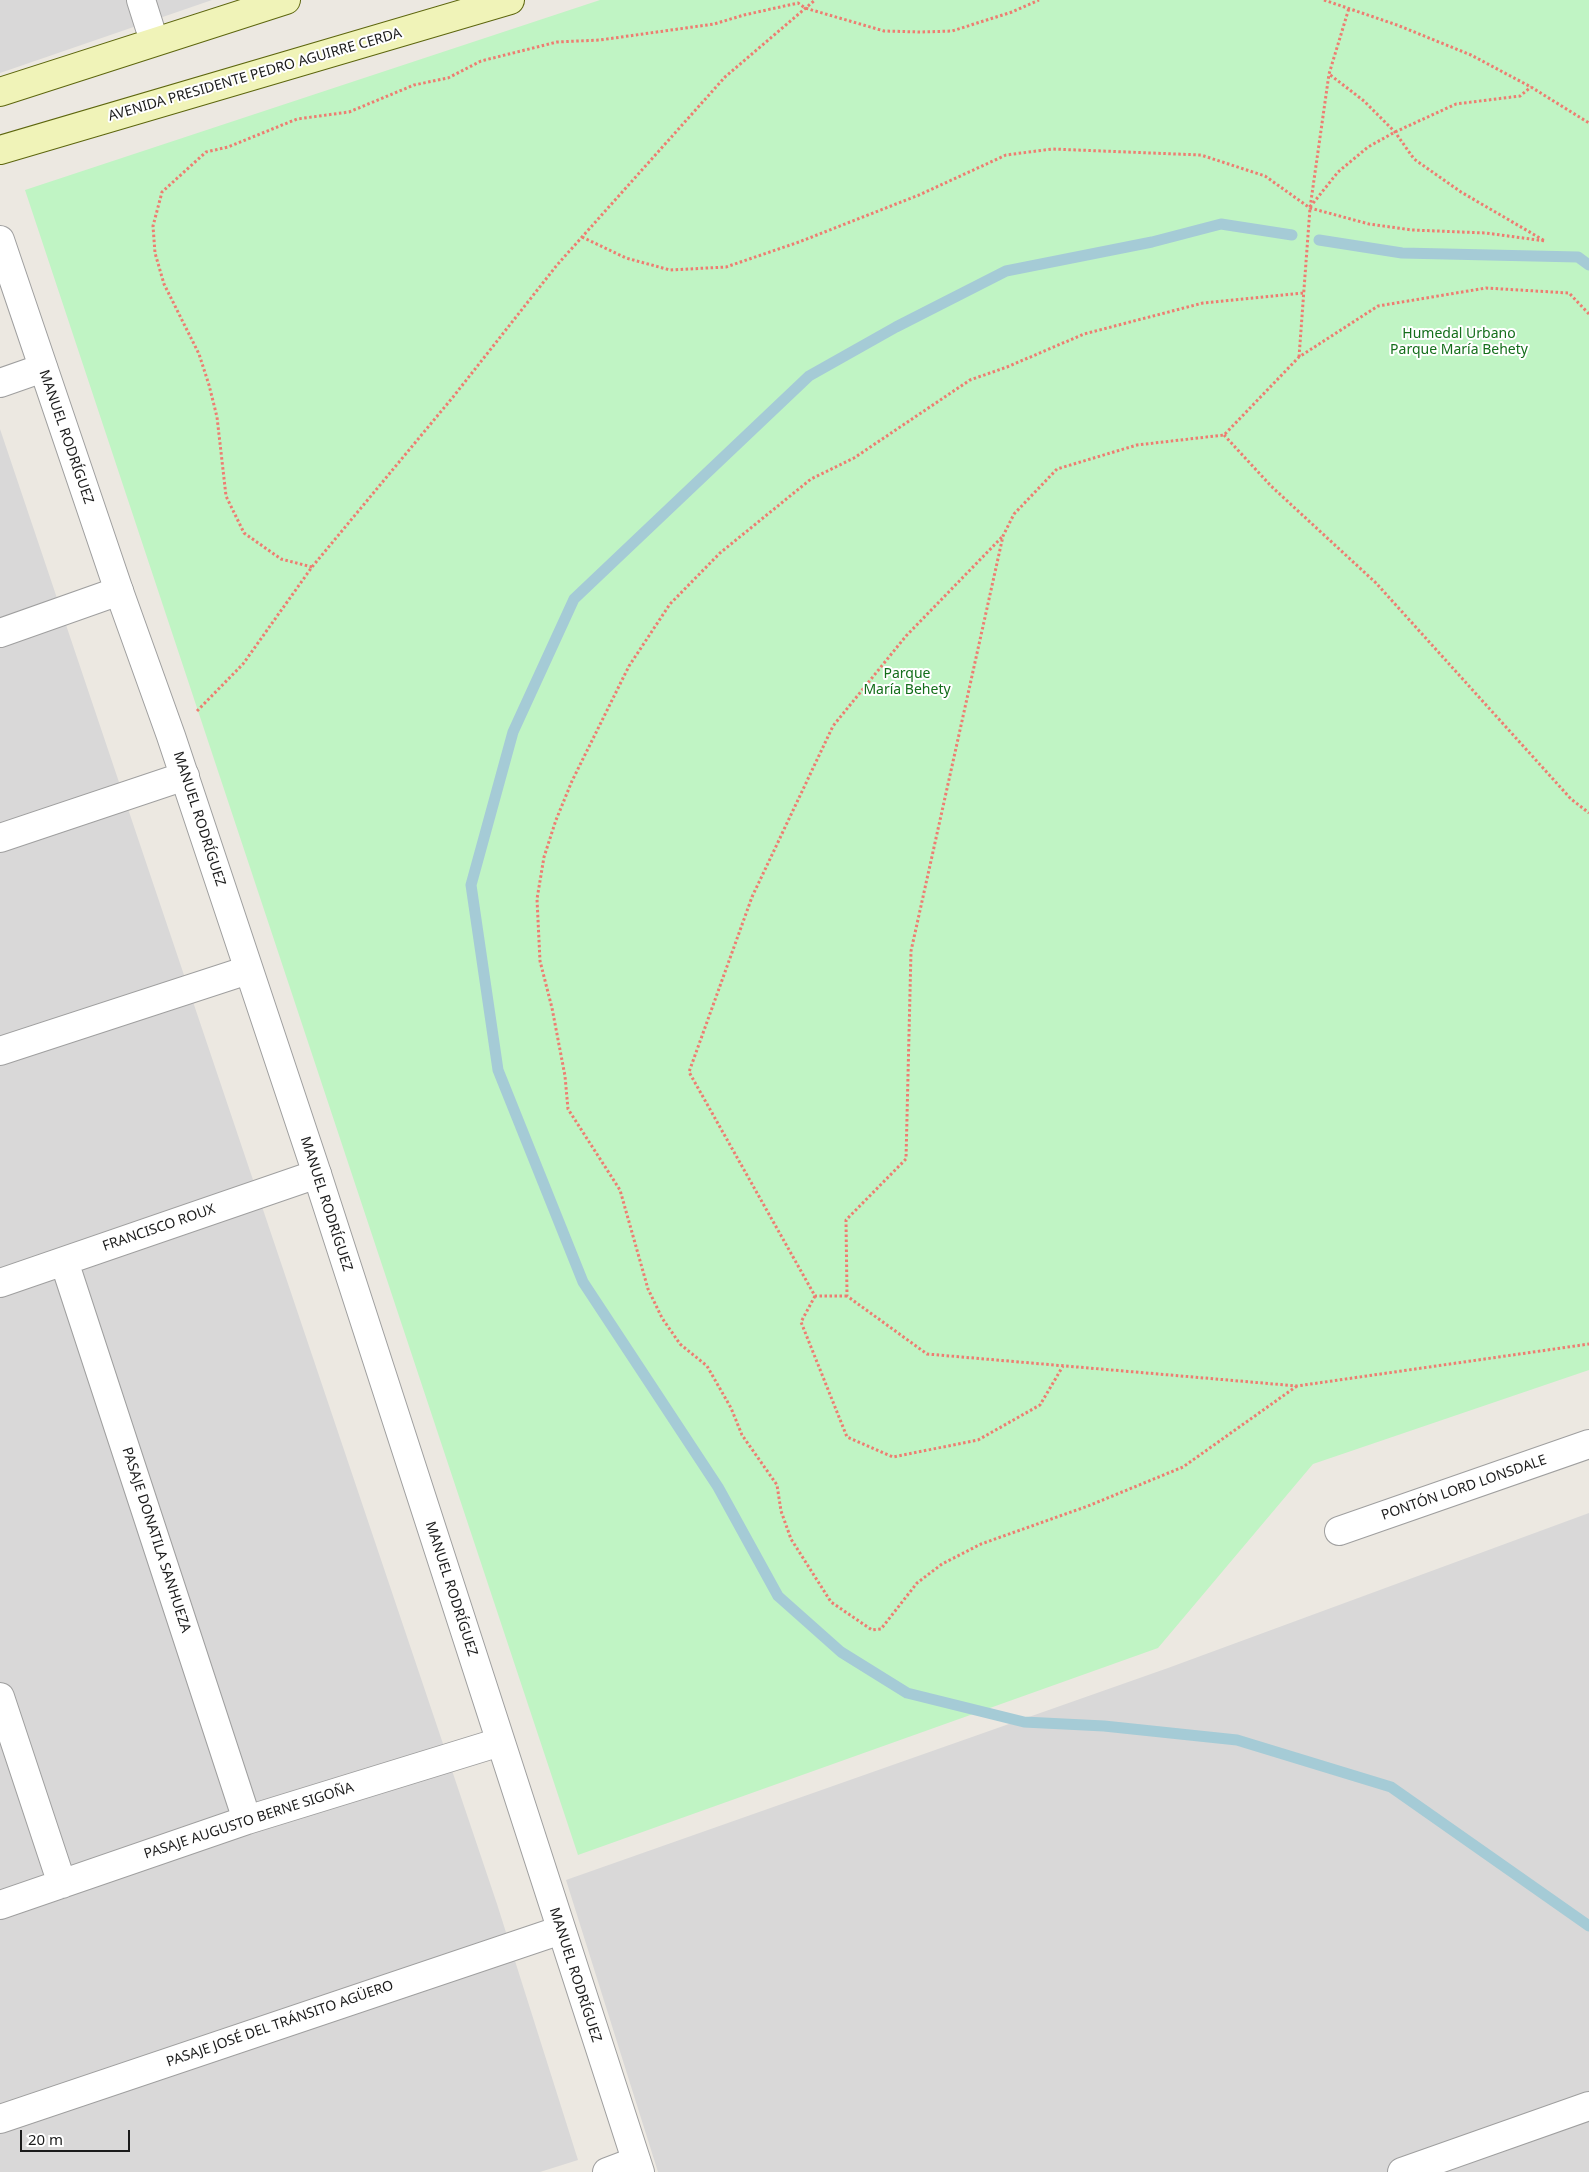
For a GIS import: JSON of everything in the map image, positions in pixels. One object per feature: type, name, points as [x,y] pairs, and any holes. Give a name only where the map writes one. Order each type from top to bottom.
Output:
[{"type":"main road","points":[[0,92],[286,0]]},
{"type":"main road","name":"AVENIDA PRESIDENTE PEDRO AGUIRRE CERDA","points":[[0,150],[510,0]]},
{"type":"street","points":[[141,0],[154,41]]},
{"type":"street","name":"MANUEL RODRÍGUEZ","points":[[0,240],[118,591],[185,776],[317,1174],[638,2167]]},
{"type":"street","points":[[0,383],[43,368]]},
{"type":"street","points":[[0,633],[118,591]]},
{"type":"street","points":[[0,838],[185,776]]},
{"type":"street","points":[[0,1051],[248,970]]},
{"type":"street","name":"FRANCISCO ROUX","points":[[0,1283],[317,1174]]},
{"type":"street","name":"PASAJE DONATILA SANHUEZA","points":[[64,1261],[248,1820]]},
{"type":"street","name":"PONTÓN LORD LONSDALE","points":[[1339,1531],[1589,1444]]},
{"type":"street","points":[[0,1696],[62,1884]]},
{"type":"street","name":"PASAJE AUGUSTO BERNE SIGOÑA","points":[[0,1905],[248,1820],[500,1742]]},
{"type":"street","name":"PASAJE JOSÉ DEL TRÁNSITO AGÜERO","points":[[0,2119],[561,1930]]},
{"type":"street","points":[[1402,2172],[1589,2106]]},
{"type":"street","points":[[607,2172],[638,2167]]},
{"type":"path","points":[[171,736],[243,664],[312,568],[453,397],[557,265],[726,76],[815,0]]},
{"type":"path","points":[[312,568],[281,559],[244,533],[226,496],[217,417],[209,385],[199,354],[164,284],[155,253],[153,226],[162,192],[206,152],[228,147],[297,119],[349,112],[414,84],[448,78],[481,61],[557,42],[600,40],[714,24],[744,14],[798,3],[805,8],[884,31],[921,32],[952,30],[1012,12],[1039,0]]},
{"type":"path","points":[[1324,0],[1397,25],[1470,55],[1531,87],[1589,123]]},
{"type":"path","points":[[1299,357],[1310,208],[1329,74],[1349,8]]},
{"type":"path","points":[[582,237],[626,258],[670,270],[726,267],[799,242],[920,195],[1006,155],[1052,149],[1201,155],[1265,176],[1310,208],[1368,224],[1412,230],[1486,233],[1545,241],[1461,192],[1414,159],[1395,132],[1364,101],[1329,74]]},
{"type":"path","points":[[1310,208],[1338,172],[1368,147],[1395,132],[1456,104],[1520,96],[1531,87]]},
{"type":"path","points":[[848,1296],[846,1220],[906,1159],[911,951],[1003,536],[1014,514],[1057,469],[1137,444],[1224,435],[1299,357],[1378,306],[1486,288],[1569,293],[1589,314]]},
{"type":"path","points":[[1297,1386],[1183,1467],[1088,1506],[981,1544],[942,1564],[916,1583],[881,1629],[872,1630],[831,1602],[791,1539],[781,1511],[777,1485],[742,1435],[731,1408],[708,1366],[680,1344],[662,1318],[648,1289],[620,1190],[568,1109],[565,1076],[552,1008],[540,961],[537,899],[544,857],[556,820],[572,781],[629,666],[670,604],[720,554],[804,484],[854,458],[970,380],[1007,367],[1084,334],[1203,303],[1304,293]]},
{"type":"path","points":[[1224,435],[1271,486],[1376,583],[1570,799],[1589,813]]},
{"type":"path","points":[[815,1296],[690,1072],[752,897],[833,726],[906,636],[1003,536]]},
{"type":"path","points":[[815,1296],[848,1296],[927,1354],[1297,1386],[1589,1344]]},
{"type":"path","points":[[815,1296],[801,1322],[847,1437],[893,1457],[978,1440],[1040,1405],[1063,1366]]},
{"type":"shaded area","points":[[0,0],[212,0],[0,73]]},
{"type":"shaded area","points":[[0,429],[497,1904],[578,2160],[540,2172],[0,2172]]},
{"type":"shaded area","points":[[1589,1513],[1589,2172],[658,2172],[566,1880],[1168,1668]]},
{"type":"green space","name":"Parque María Behety","points":[[600,0],[1589,0],[1589,1370],[1313,1464],[1158,1648],[578,1855],[25,190]]},
{"type":"waterway","points":[[1292,235],[1221,224],[1152,242],[1006,271],[896,327],[809,376],[574,599],[513,732],[471,885],[498,1070],[583,1282],[718,1487],[778,1596],[841,1652],[907,1693],[1024,1722],[1104,1726],[1237,1740],[1391,1787],[1589,1926]]},
{"type":"waterway","points":[[1319,240],[1402,253],[1578,257],[1589,265]]},
{"type":"park label","name":"Humedal Urbano Parque María Behety","points":[[1459,342]]}]
